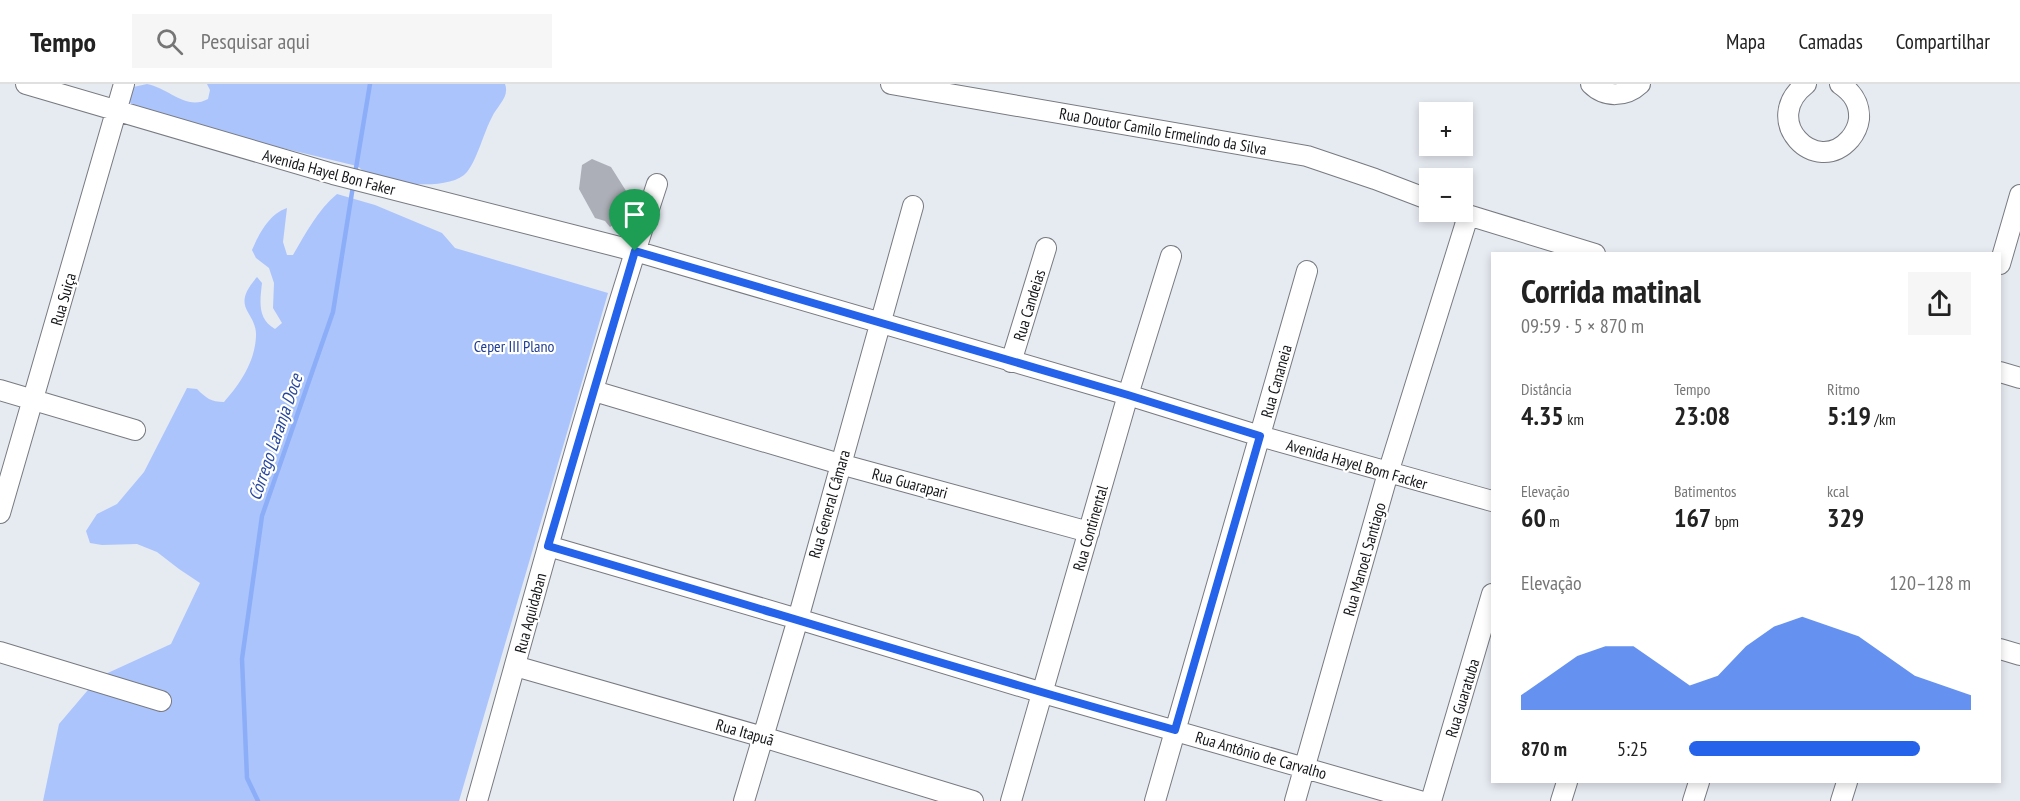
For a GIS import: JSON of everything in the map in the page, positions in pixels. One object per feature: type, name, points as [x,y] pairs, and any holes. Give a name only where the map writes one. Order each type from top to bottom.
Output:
[{"type":"street","name":"Avenida Hayel Bon Faker","points":[[27,84],[333,174],[635,251]]},
{"type":"street","name":"Rua Suiça","points":[[0,513],[124,84]]},
{"type":"street","name":"Rua Doutor Camilo Ermelindo da Silva","points":[[891,84],[1307,156],[1419,196]]},
{"type":"street","points":[[1591,84],[1605,93],[1617,95],[1628,92],[1640,84]]},
{"type":"street","points":[[1806,84],[1797,91],[1791,102],[1788,113],[1789,126],[1794,136],[1803,145],[1825,152],[1836,150],[1846,144],[1854,135],[1858,124],[1857,101],[1840,84]]},
{"type":"street","name":"Rua Aquidaban","points":[[477,801],[548,546],[657,184]]},
{"type":"street","points":[[2001,261],[2020,195]]},
{"type":"street","name":"Rua General Câmara","points":[[744,801],[798,619],[912,206]]},
{"type":"street","points":[[1473,217],[1588,252]]},
{"type":"street","name":"Rua Manoel Santiago","points":[[1295,801],[1461,222]]},
{"type":"street","name":"Rua Candeias","points":[[1011,362],[1047,248]]},
{"type":"street","name":"Avenida Hayel Bom Facker","points":[[635,251],[1128,395],[1260,436],[1491,501]]},
{"type":"street","name":"Rua Continental","points":[[1011,801],[1128,395],[1171,256]]},
{"type":"street","name":"Rua Cananeia","points":[[1155,801],[1307,271]]},
{"type":"street","points":[[2001,372],[2020,378]]},
{"type":"street","points":[[0,390],[135,430]]},
{"type":"street","name":"Rua Guarapari","points":[[594,392],[840,464],[1089,532]]},
{"type":"street","name":"Rua Antônio de Carvalho","points":[[548,546],[1043,693],[1420,801]]},
{"type":"street","name":"Rua Guaratuba","points":[[1431,801],[1491,597]]},
{"type":"street","points":[[2001,649],[2020,656]]},
{"type":"street","points":[[0,652],[161,701]]},
{"type":"street","name":"Rua Itapuã","points":[[516,666],[764,737],[973,801]]},
{"type":"street","points":[[1561,801],[1567,783]]},
{"type":"street","points":[[1694,801],[1699,783]]},
{"type":"street","points":[[1841,801],[1847,783]]},
{"type":"green space","points":[[147,84],[192,102],[208,99],[210,90],[207,84],[505,84],[506,93],[492,117],[467,172],[447,182],[419,184],[378,178],[357,166],[136,113],[126,95],[129,88]]},
{"type":"green space","name":"Ceper III Plano","points":[[337,194],[375,205],[442,233],[455,248],[608,293],[459,801],[43,801],[59,724],[99,677],[171,644],[200,583],[157,552],[137,544],[90,543],[86,531],[97,514],[117,504],[144,472],[187,388],[197,389],[209,399],[224,402],[236,388],[250,364],[255,346],[255,328],[246,309],[245,296],[257,277],[262,283],[262,315],[275,329],[282,323],[273,308],[274,283],[269,268],[256,258],[252,250],[265,225],[287,208],[283,242],[287,255],[293,255],[318,215]]},
{"type":"building","points":[[592,159],[611,167],[628,194],[627,202],[632,213],[610,227],[605,221],[595,218],[579,189],[582,165]]},
{"type":"waterway","name":"Córrego Laranja Doce","points":[[355,174],[370,84]]},
{"type":"waterway","name":"Córrego Laranja Doce","points":[[258,801],[247,778],[242,659],[262,516],[333,312],[353,186]]},
{"type":"route","points":[[635,251],[1128,395],[1260,436],[1175,730],[548,546],[635,251]]}]
